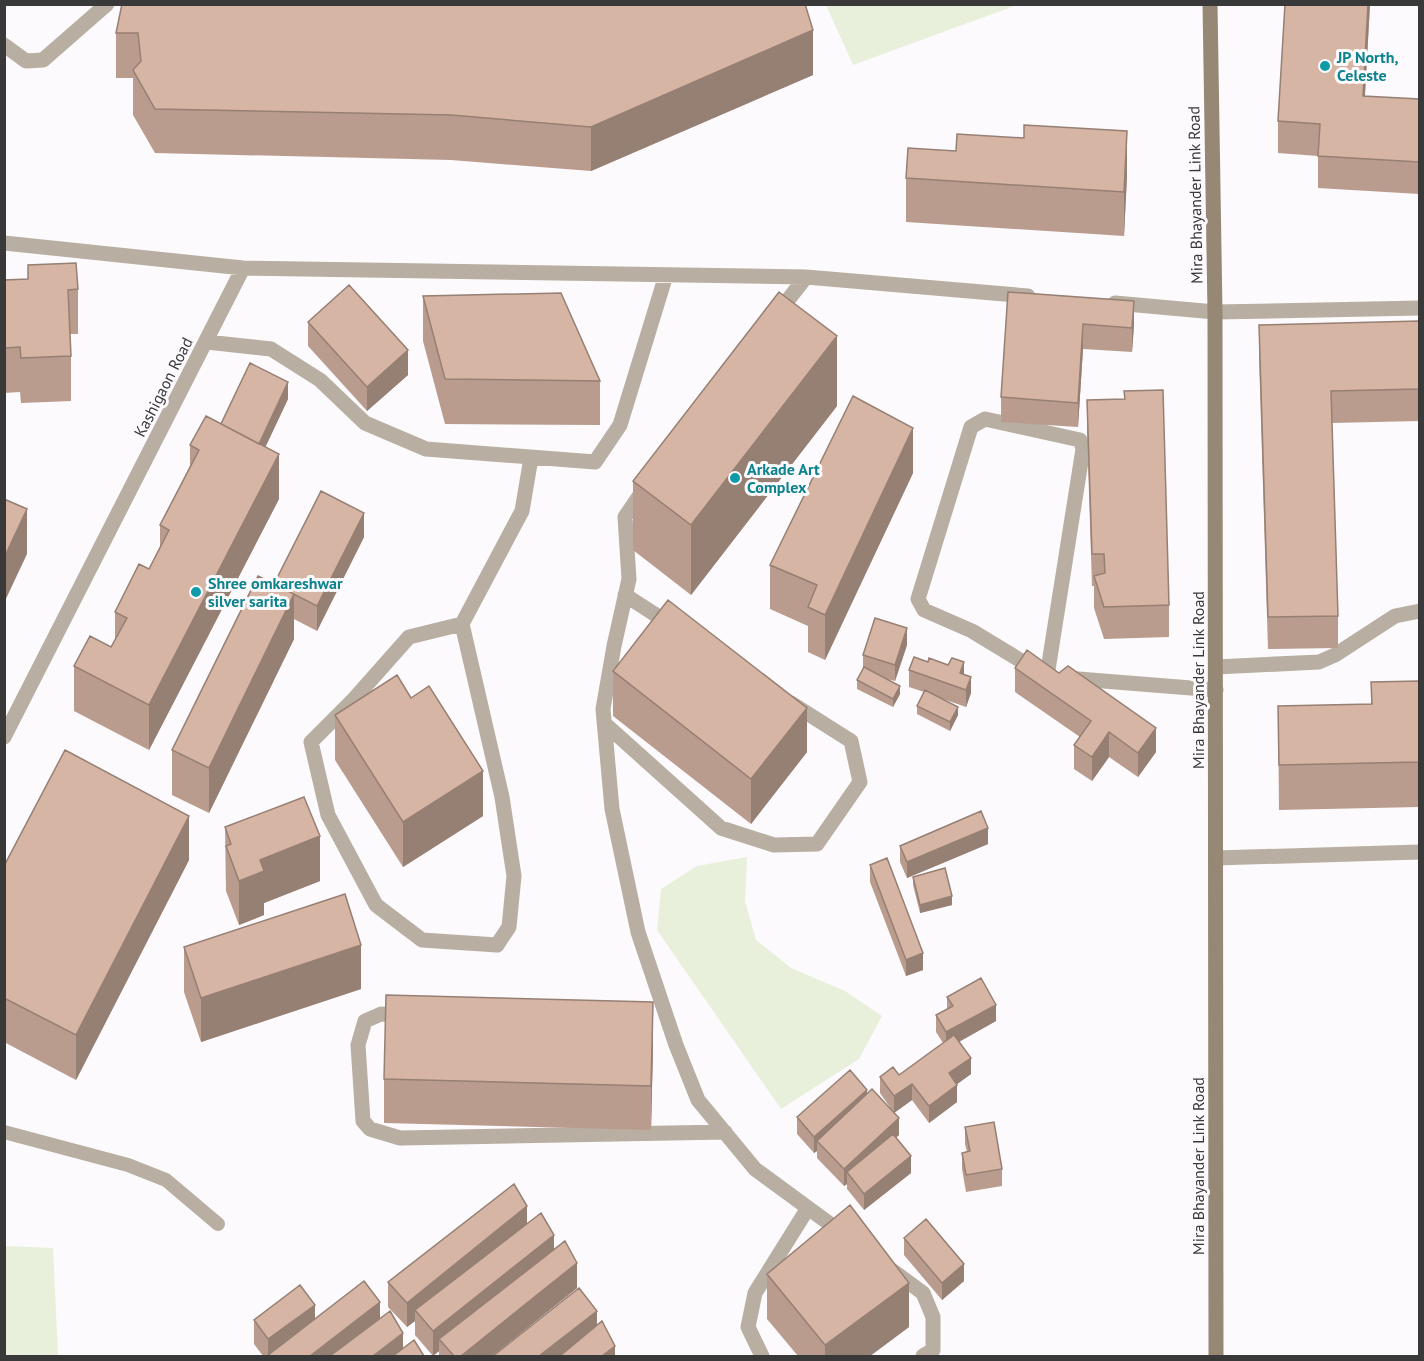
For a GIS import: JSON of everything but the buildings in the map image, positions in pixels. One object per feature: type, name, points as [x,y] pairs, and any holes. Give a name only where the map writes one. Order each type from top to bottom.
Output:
[{"type":"street","points":[[4,45],[26,61],[43,60],[107,4]]},
{"type":"street","name":"Mira Bhayander Link Road","points":[[1210,4],[1215,312],[1216,1356]]},
{"type":"street","points":[[4,243],[243,267],[806,277],[1040,297]]},
{"type":"street","name":"Kashigaon Road","points":[[4,737],[207,342],[243,267]]},
{"type":"street","points":[[207,342],[271,349],[320,380],[365,423],[426,449],[595,462],[620,425],[666,274]]},
{"type":"street","points":[[766,328],[806,277]]},
{"type":"street","points":[[1098,302],[1215,312],[1419,308]]},
{"type":"street","points":[[1047,676],[1083,449],[1080,440],[985,419],[971,427],[918,599],[924,610],[972,631],[1047,676],[1216,690]]},
{"type":"street","points":[[462,624],[409,637],[354,699],[311,742],[328,815],[376,905],[422,939],[497,945],[509,927],[514,876],[502,797],[462,624],[522,511],[531,458]]},
{"type":"street","points":[[650,479],[626,517],[629,579],[603,709],[612,809],[638,932],[662,1021],[698,1100],[755,1169],[856,1244]]},
{"type":"street","points":[[625,596],[684,633]]},
{"type":"street","points":[[1216,667],[1319,662],[1335,655],[1395,616],[1419,611]]},
{"type":"street","points":[[604,723],[721,828],[774,845],[818,844],[860,782],[851,741],[783,697]]},
{"type":"street","points":[[1216,858],[1419,852]]},
{"type":"street","points":[[417,1015],[381,1014],[364,1022],[358,1045],[363,1121],[370,1129],[400,1138],[725,1132]]},
{"type":"street","points":[[762,1356],[748,1327],[755,1293],[808,1208]]},
{"type":"street","points":[[885,1265],[923,1293],[927,1301],[933,1317],[933,1350],[923,1356]]},
{"type":"lane","points":[[4,1132],[128,1165],[166,1180],[218,1224]]},
{"type":"green space","points":[[826,5],[1017,5],[853,65]]},
{"type":"green space","points":[[747,857],[745,901],[756,940],[791,968],[845,991],[882,1016],[859,1059],[781,1109],[657,930],[661,889],[697,866]]},
{"type":"green space","points":[[4,1246],[53,1248],[58,1356],[5,1356]]},
{"type":"place","name":"JP North, Celeste","points":[[1325,66]]},
{"type":"place","name":"Arkade Art Complex","points":[[735,478]]},
{"type":"place","name":"Shree omkareshwar silver sarita","points":[[196,592]]}]
